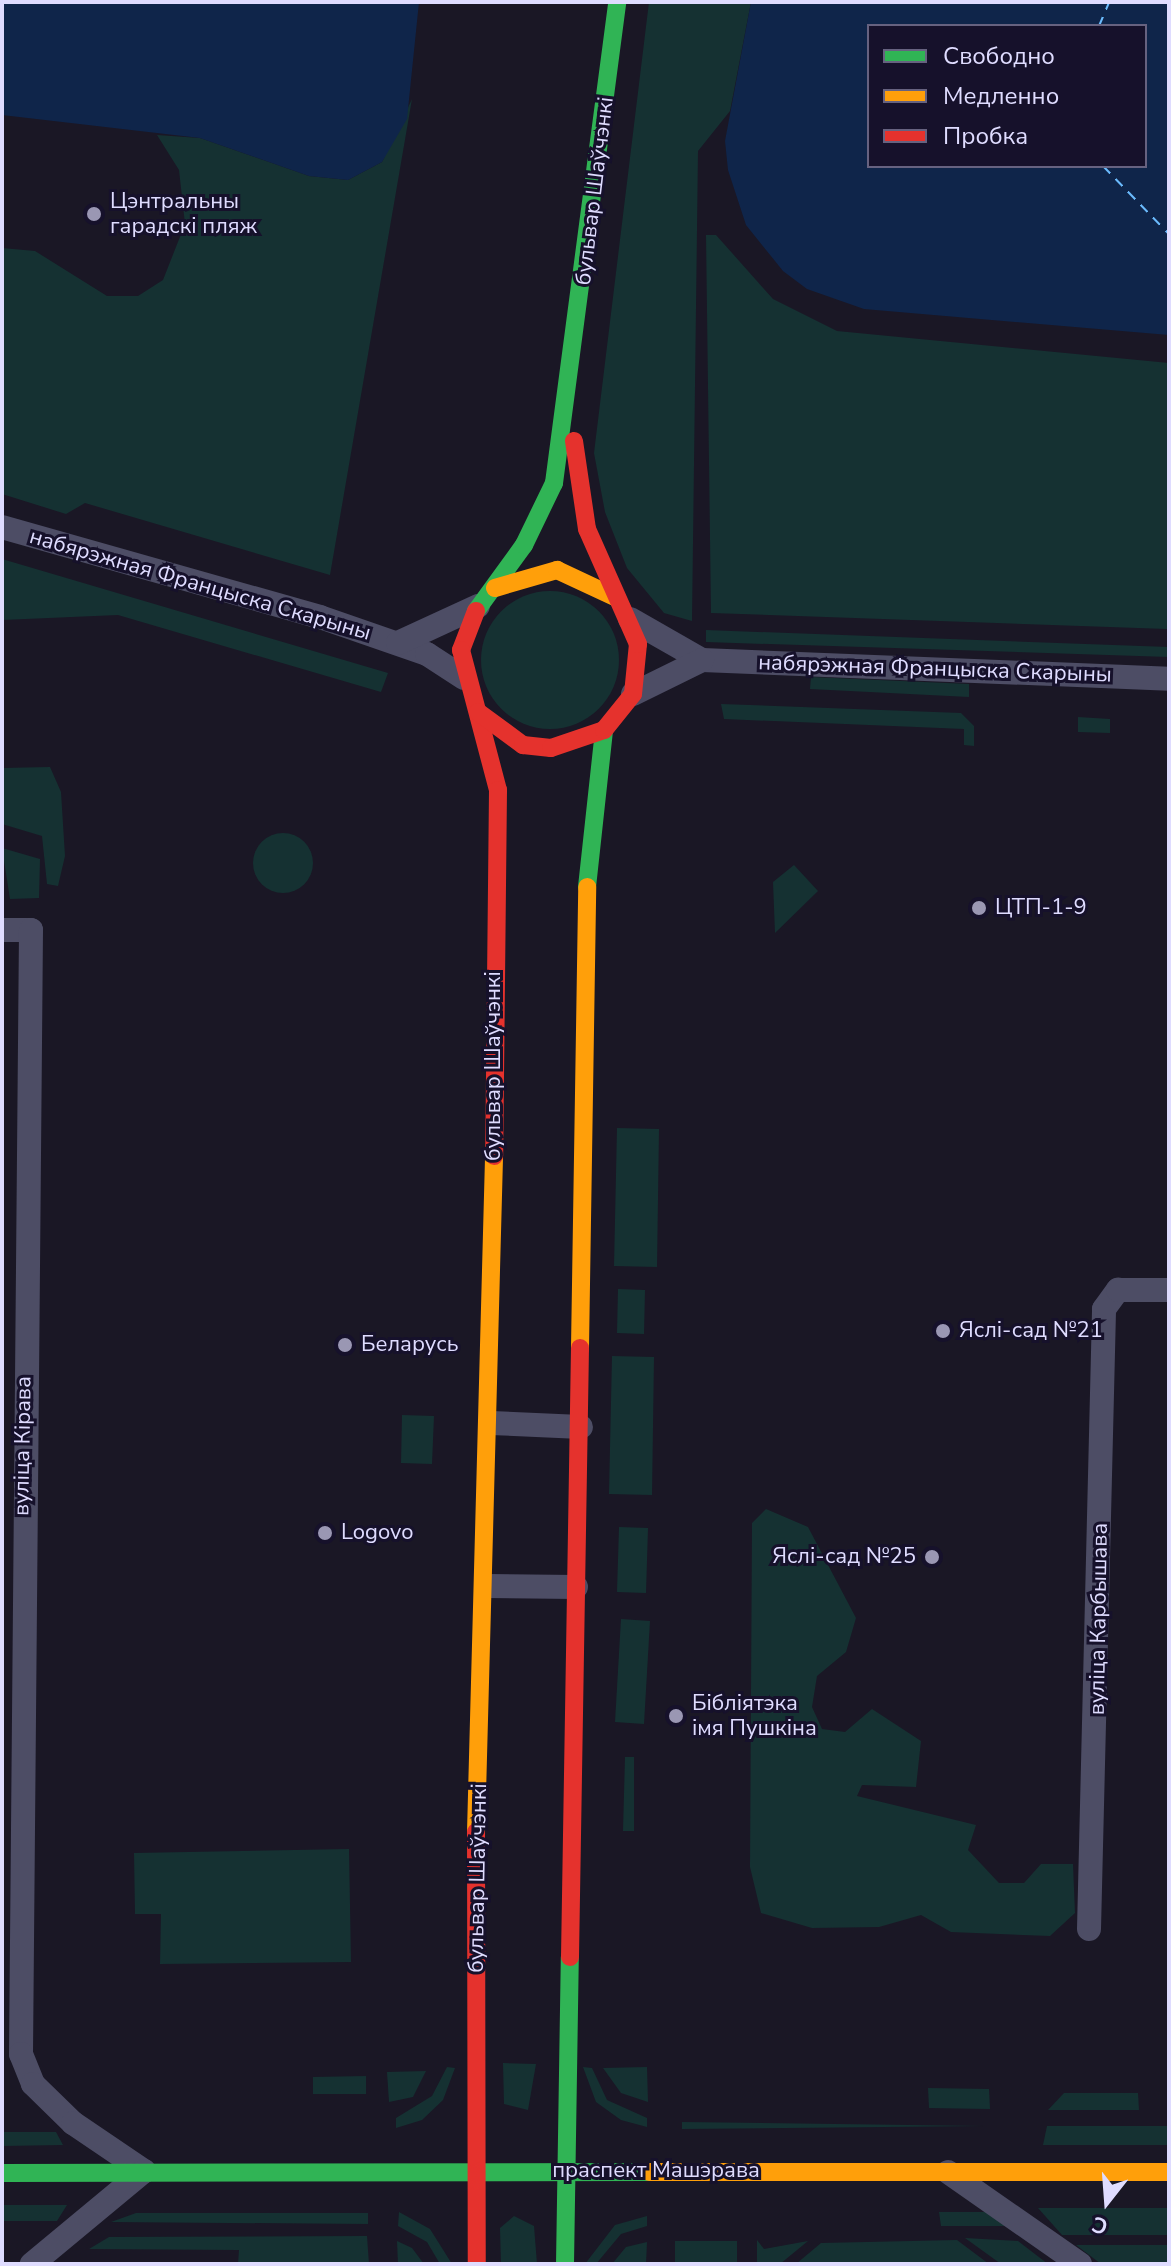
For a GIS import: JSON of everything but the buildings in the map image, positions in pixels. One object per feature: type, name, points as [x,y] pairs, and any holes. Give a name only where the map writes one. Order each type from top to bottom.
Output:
[{"type":"main road","name":"бульвар Шаўчэнкі","points":[[477,2264],[476,1836],[491,1423],[498,790],[478,712],[464,678],[461,650],[486,597],[554,483],[572,380],[617,2]]},
{"type":"main road","name":"бульвар Шаўчэнкі","points":[[572,380],[575,480],[615,597],[630,619],[638,644],[633,694]]},
{"type":"main road","points":[[486,597],[557,570],[615,597]]},
{"type":"main road","points":[[478,712],[523,745],[579,744],[604,730],[633,694]]},
{"type":"main road","points":[[565,2264],[569,2171],[588,851],[604,730]]},
{"type":"main road","name":"праспект Машэрава","points":[[2,2173],[1169,2172]]},
{"type":"street","name":"набярэжная Францыска Скарыны","points":[[2,527],[398,643],[464,678]]},
{"type":"street","name":"набярэжная Францыска Скарыны","points":[[398,643],[486,597]]},
{"type":"street","name":"набярэжная Францыска Скарыны","points":[[630,619],[702,660],[1169,679]]},
{"type":"street","name":"набярэжная Францыска Скарыны","points":[[633,694],[702,660]]},
{"type":"street","name":"вуліца Кірава","points":[[2,930],[31,930],[18,1677],[21,2054],[33,2084],[73,2123],[144,2171]]},
{"type":"street","name":"вуліца Карбышава","points":[[1089,1929],[1104,1309],[1118,1290],[1169,1290]]},
{"type":"street","points":[[491,1423],[581,1427]]},
{"type":"street","points":[[487,1586],[576,1587]]},
{"type":"street","points":[[946,2170],[1080,2264]]},
{"type":"street","points":[[32,2264],[144,2171]]},
{"type":"green space","points":[[649,2],[751,2],[730,111],[698,151],[692,621],[664,613],[627,568],[605,512],[594,453]]},
{"type":"green space","points":[[412,99],[330,575],[85,503],[66,514],[2,494],[2,248],[35,251],[107,296],[138,296],[163,280],[185,224],[179,170],[157,135],[200,138],[309,176],[348,180],[382,162]]},
{"type":"green space","points":[[706,235],[716,235],[773,299],[837,331],[1169,363],[1167,629],[711,613]]},
{"type":"green space","points":[[2,559],[388,673],[381,692],[118,615],[2,620]]},
{"type":"green space","points":[[550,591],[577,596],[599,611],[614,633],[619,660],[614,687],[599,709],[577,724],[550,729],[523,724],[501,709],[486,687],[481,660],[486,633],[501,611],[523,596]]},
{"type":"green space","points":[[706,630],[1169,647],[1169,657],[706,642]]},
{"type":"green space","points":[[811,677],[969,684],[969,697],[810,689]]},
{"type":"green space","points":[[721,704],[961,713],[974,726],[974,746],[964,745],[964,729],[724,719]]},
{"type":"green space","points":[[1078,717],[1110,719],[1110,733],[1078,732]]},
{"type":"green space","points":[[50,767],[61,792],[65,856],[58,886],[47,884],[42,836],[2,824],[2,768]]},
{"type":"green space","points":[[283,833],[294,835],[304,842],[311,852],[311,874],[304,884],[294,891],[283,893],[272,891],[262,884],[255,874],[253,863],[255,852],[262,842],[272,835]]},
{"type":"green space","points":[[2,848],[40,859],[39,898],[10,899]]},
{"type":"green space","points":[[794,865],[818,891],[775,933],[773,882]]},
{"type":"green space","points":[[617,1128],[659,1129],[657,1267],[614,1266]]},
{"type":"green space","points":[[618,1289],[645,1290],[644,1334],[617,1333]]},
{"type":"green space","points":[[612,1356],[654,1357],[652,1495],[609,1494]]},
{"type":"green space","points":[[402,1415],[434,1416],[432,1464],[401,1463]]},
{"type":"green space","points":[[766,1509],[808,1527],[856,1618],[846,1652],[817,1676],[812,1707],[822,1729],[845,1732],[872,1709],[921,1741],[916,1787],[862,1785],[857,1796],[976,1825],[968,1850],[999,1883],[1024,1883],[1041,1864],[1073,1864],[1075,1913],[1050,1936],[951,1932],[921,1915],[879,1927],[812,1928],[761,1913],[750,1867],[752,1523]]},
{"type":"green space","points":[[619,1527],[648,1528],[646,1593],[617,1592]]},
{"type":"green space","points":[[621,1619],[650,1621],[644,1724],[615,1722]]},
{"type":"green space","points":[[625,1757],[634,1757],[634,1831],[623,1831]]},
{"type":"green space","points":[[349,1849],[351,1962],[160,1964],[161,1914],[135,1914],[134,1853]]},
{"type":"green space","points":[[503,2063],[536,2064],[528,2110],[504,2104]]},
{"type":"green space","points":[[447,2067],[455,2068],[443,2100],[422,2120],[396,2128],[396,2118],[432,2096]]},
{"type":"green space","points":[[583,2067],[592,2068],[607,2100],[647,2118],[647,2127],[621,2120],[596,2102]]},
{"type":"green space","points":[[647,2067],[648,2102],[621,2093],[603,2068]]},
{"type":"green space","points":[[426,2071],[413,2097],[389,2102],[387,2072]]},
{"type":"green space","points":[[366,2076],[366,2094],[313,2094],[313,2077]]},
{"type":"green space","points":[[928,2088],[989,2089],[990,2109],[929,2108]]},
{"type":"green space","points":[[1064,2093],[1138,2093],[1139,2110],[1048,2110]]},
{"type":"green space","points":[[682,2122],[984,2126],[682,2129]]},
{"type":"green space","points":[[1047,2126],[1169,2126],[1169,2145],[1043,2145]]},
{"type":"green space","points":[[2,2132],[56,2132],[63,2145],[2,2146]]},
{"type":"green space","points":[[2,2205],[67,2205],[57,2221],[2,2221]]},
{"type":"green space","points":[[1038,2208],[1169,2208],[1169,2235],[1062,2235]]},
{"type":"green space","points":[[399,2212],[430,2229],[452,2264],[440,2264],[427,2242],[398,2226]]},
{"type":"green space","points":[[939,2212],[987,2212],[1019,2226],[941,2226]]},
{"type":"green space","points":[[136,2213],[368,2213],[368,2224],[111,2222]]},
{"type":"green space","points":[[514,2216],[534,2226],[537,2264],[501,2264],[500,2228]]},
{"type":"green space","points":[[647,2216],[647,2226],[621,2234],[596,2264],[585,2264],[615,2225]]},
{"type":"green space","points":[[367,2236],[369,2264],[238,2264],[239,2250],[89,2249],[109,2237]]},
{"type":"green space","points":[[965,2238],[1018,2241],[1048,2264],[1001,2264]]},
{"type":"green space","points":[[757,2240],[764,2249],[808,2241],[780,2264],[757,2264]]},
{"type":"green space","points":[[957,2240],[989,2264],[796,2264],[821,2243]]},
{"type":"green space","points":[[397,2241],[412,2248],[424,2264],[398,2264]]},
{"type":"green space","points":[[675,2241],[737,2241],[737,2264],[675,2264]]},
{"type":"green space","points":[[647,2242],[646,2264],[612,2264],[626,2247]]},
{"type":"green space","points":[[1076,2245],[1169,2245],[1169,2264],[1101,2264]]},
{"type":"water","points":[[2,2],[419,2],[407,119],[382,162],[348,180],[309,176],[200,138],[2,115]]},
{"type":"water","points":[[751,2],[1169,2],[1169,335],[864,309],[807,289],[783,271],[746,225],[728,170],[725,141]]},
{"type":"ferry route","points":[[1100,24],[1109,2]]},
{"type":"ferry route","points":[[1105,168],[1169,234]]},
{"type":"traffic: fast","points":[[476,611],[524,545],[554,483],[617,2]]},
{"type":"traffic: fast","points":[[587,887],[604,730]]},
{"type":"traffic: fast","points":[[565,2264],[570,1957]]},
{"type":"traffic: fast","points":[[2,2173],[649,2172]]},
{"type":"traffic: slow","points":[[495,588],[557,570],[615,597]]},
{"type":"traffic: slow","points":[[580,1348],[587,887]]},
{"type":"traffic: slow","points":[[476,1832],[494,1156]]},
{"type":"traffic: slow","points":[[649,2172],[1169,2172]]},
{"type":"traffic: jam","points":[[478,712],[523,745],[551,748],[604,730],[633,694],[638,644],[587,529],[574,441]]},
{"type":"traffic: jam","points":[[476,611],[461,650],[498,790],[494,1156]]},
{"type":"traffic: jam","points":[[570,1957],[580,1348]]},
{"type":"traffic: jam","points":[[476,1832],[477,2264]]},
{"type":"place","name":"Цэнтральны гарадскі пляж","points":[[94,214]]},
{"type":"place","name":"ЦТП-1-9","points":[[979,908]]},
{"type":"place","name":"Яслі-сад №21","points":[[943,1331]]},
{"type":"place","name":"Беларусь","points":[[345,1345]]},
{"type":"place","name":"Logovo","points":[[325,1533]]},
{"type":"place","name":"Яслі-сад №25","points":[[932,1557]]},
{"type":"place","name":"Бібліятэка імя Пушкіна","points":[[676,1716]]}]
